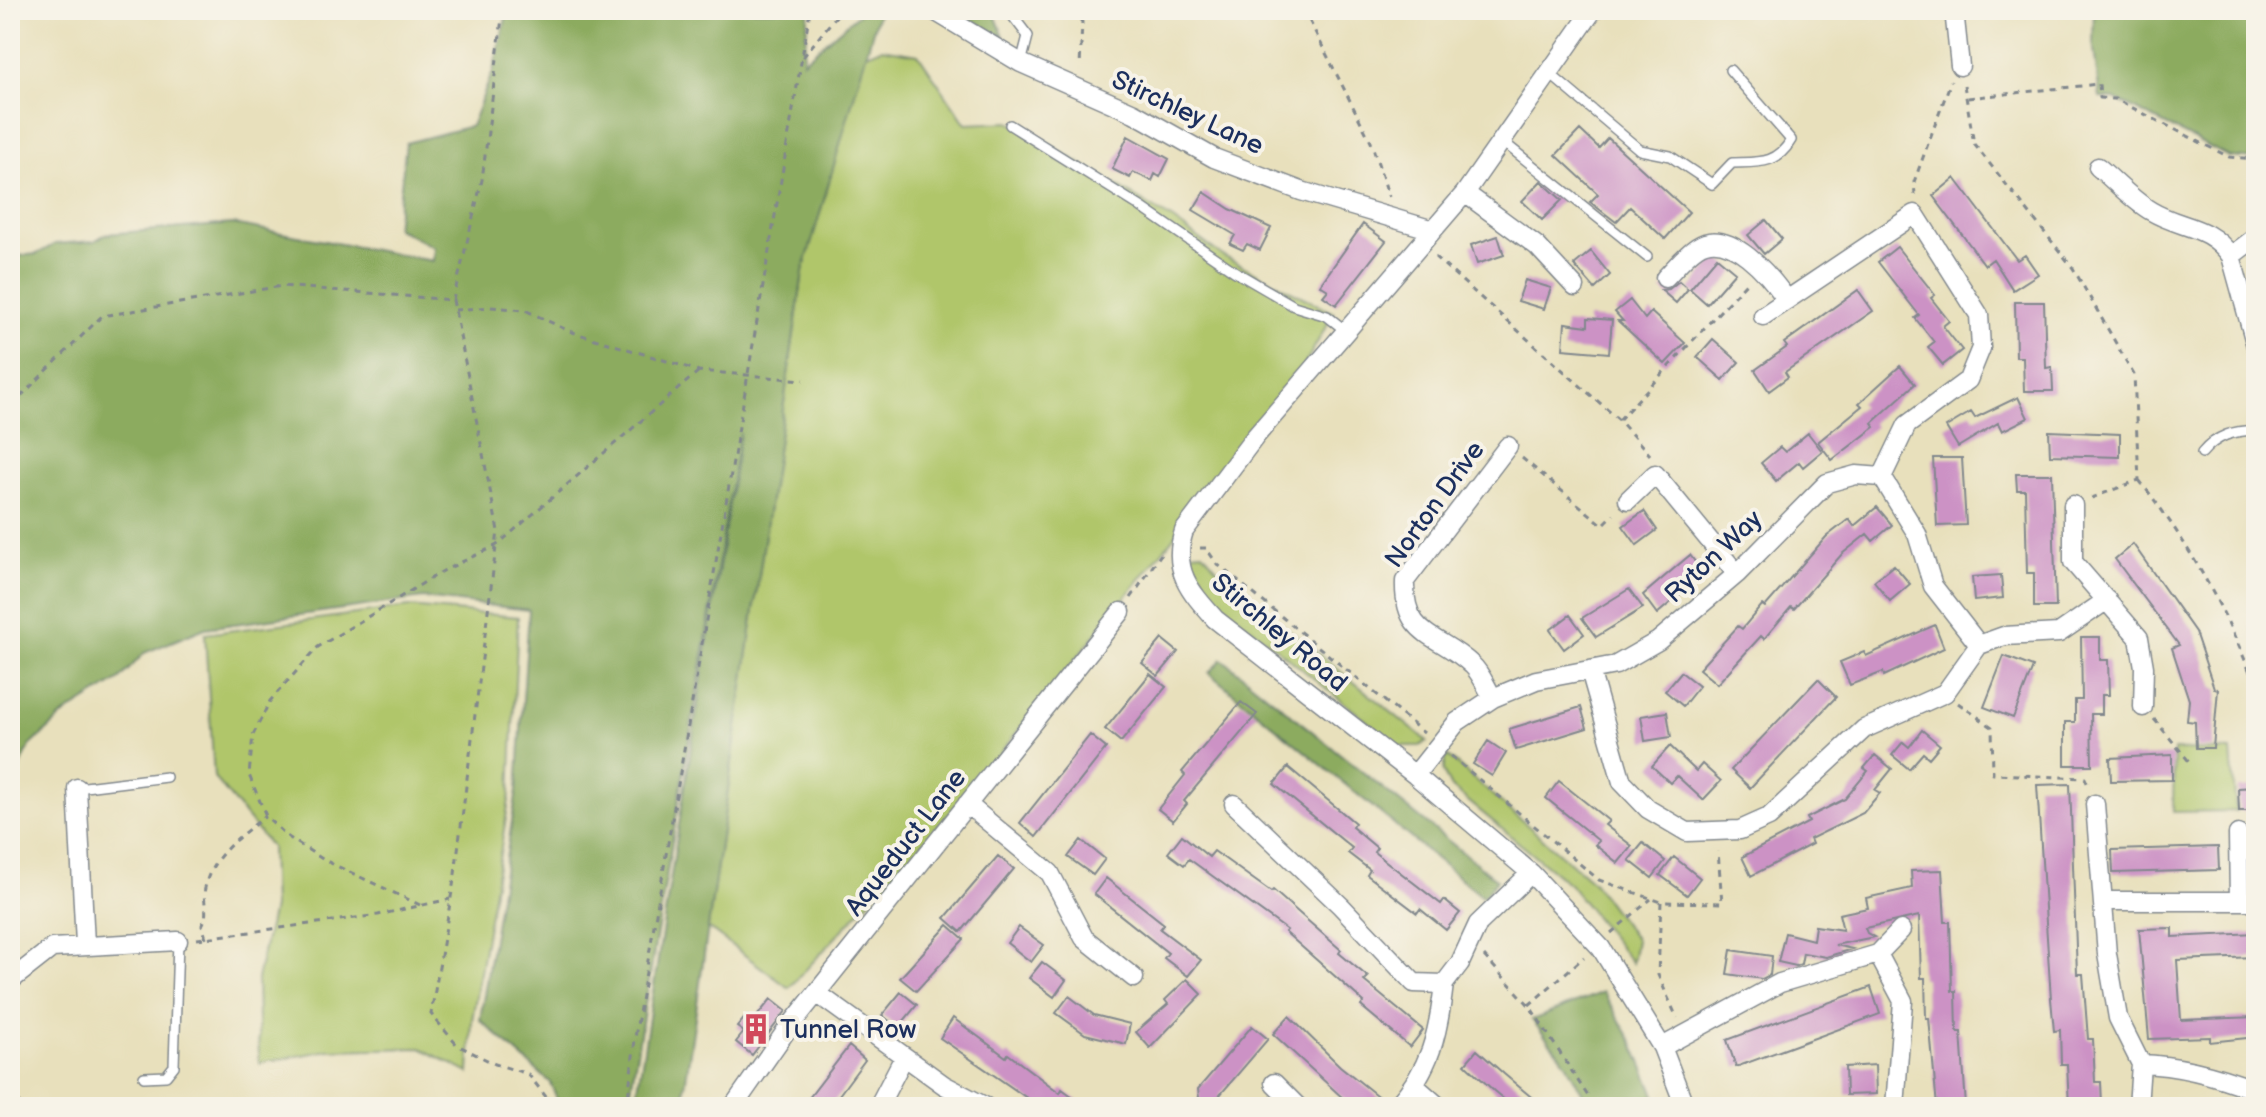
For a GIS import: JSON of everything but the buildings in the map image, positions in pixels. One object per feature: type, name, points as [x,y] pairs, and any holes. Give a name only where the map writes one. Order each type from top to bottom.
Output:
[{"type":"street","name":"Stirchley Lane","points":[[933,10],[1021,63],[1134,113],[1214,158],[1427,237]]},
{"type":"street","name":"Stirchley Road","points":[[1593,10],[1465,193],[1255,437],[1184,531],[1178,548],[1179,571],[1188,590],[1215,619],[1415,775],[1531,873],[1601,948],[1662,1047],[1685,1107]]},
{"type":"street","points":[[1954,10],[1956,74]]},
{"type":"street","points":[[2098,167],[2152,212],[2198,227],[2224,246],[2231,256],[2256,346]]},
{"type":"street","points":[[1465,193],[1537,246],[1575,287]]},
{"type":"street","points":[[1763,316],[1915,214],[1979,315],[1981,348],[1968,380],[1907,425],[1882,477],[1917,534],[1933,586],[1979,645]]},
{"type":"street","points":[[2231,256],[2256,237]]},
{"type":"street","points":[[1665,278],[1698,245],[1716,241],[1728,243],[1760,269],[1787,300]]},
{"type":"street","name":"Norton Drive","points":[[1493,698],[1474,666],[1415,627],[1404,604],[1405,581],[1508,446]]},
{"type":"street","points":[[1628,500],[1655,474],[1737,574]]},
{"type":"street","name":"Ryton Way","points":[[1415,775],[1457,722],[1493,698],[1536,680],[1616,665],[1658,641],[1737,574],[1827,483],[1856,475],[1882,477]]},
{"type":"street","points":[[2073,505],[2073,562],[2139,638],[2144,667],[2143,707]]},
{"type":"street","points":[[1590,670],[1622,782],[1648,809],[1687,832],[1740,830],[1769,817],[1864,729],[1945,693],[1979,645],[2004,636],[2059,633],[2107,600]]},
{"type":"street","name":"Aqueduct Lane","points":[[733,1107],[786,1031],[1121,612]]},
{"type":"street","points":[[77,788],[85,944]]},
{"type":"street","points":[[967,804],[1050,873],[1084,938],[1134,978]]},
{"type":"street","points":[[1234,804],[1341,906],[1414,983],[1444,984]]},
{"type":"street","points":[[2095,804],[2107,954],[2118,1018],[2141,1064],[2138,1107]]},
{"type":"street","points":[[2104,901],[2247,901],[2238,834]]},
{"type":"street","points":[[1396,1107],[1415,1086],[1437,1039],[1444,984],[1478,924],[1531,873]]},
{"type":"street","points":[[1662,1047],[1780,983],[1878,954],[1901,930]]},
{"type":"street","points":[[10,981],[52,948],[178,941]]},
{"type":"street","points":[[1878,954],[1903,1001],[1895,1107]]},
{"type":"street","points":[[818,994],[944,1085],[986,1107]]},
{"type":"street","points":[[878,1107],[904,1057]]},
{"type":"street","points":[[2141,1064],[2163,1065],[2224,1078],[2256,1090],[2256,1097]]},
{"type":"street","points":[[1274,1083],[1298,1107]]},
{"type":"street","points":[[1415,1086],[1439,1107]]},
{"type":"lane","points":[[1008,10],[1028,36],[1021,63]]},
{"type":"lane","points":[[1549,73],[1640,150],[1670,156],[1712,184],[1732,163],[1768,162],[1783,155],[1791,140],[1730,70]]},
{"type":"lane","points":[[1010,125],[1141,207],[1234,271],[1294,306],[1327,316],[1346,331]]},
{"type":"lane","points":[[1502,141],[1647,257]]},
{"type":"lane","points":[[2202,453],[2212,441],[2227,434],[2256,430]]},
{"type":"lane","points":[[77,788],[166,777]]},
{"type":"lane","points":[[144,1077],[166,1076],[174,1066],[178,941]]},
{"type":"path","points":[[503,10],[482,180],[453,300],[498,531],[497,545],[451,898],[431,1014],[457,1045],[495,1064],[528,1074],[554,1107]]},
{"type":"path","points":[[627,1107],[636,1031],[810,10]]},
{"type":"path","points":[[803,58],[841,10]]},
{"type":"path","points":[[1073,10],[1082,22],[1080,69]]},
{"type":"path","points":[[1304,10],[1371,142],[1392,204]]},
{"type":"path","points":[[1956,74],[1966,99],[1974,144],[2073,268],[2134,375],[2139,480],[2180,531],[2231,624],[2256,687]]},
{"type":"path","points":[[1915,214],[1914,182],[1956,74]]},
{"type":"path","points":[[1966,99],[2099,84],[2100,98],[2115,99],[2229,157],[2256,159]]},
{"type":"path","points":[[1427,237],[1619,420],[1651,456],[1655,474]]},
{"type":"path","points":[[1619,420],[1760,269]]},
{"type":"path","points":[[10,402],[17,400],[102,316],[282,286],[453,300]]},
{"type":"path","points":[[455,310],[490,307],[525,310],[569,331],[699,371],[804,380]]},
{"type":"path","points":[[420,905],[324,860],[288,837],[266,816],[249,775],[253,735],[270,701],[318,647],[443,571],[497,545],[699,371]]},
{"type":"path","points":[[1508,446],[1603,525],[1628,500]]},
{"type":"path","points":[[2073,505],[2139,480]]},
{"type":"path","points":[[1192,548],[1206,548],[1217,564],[1599,880],[1661,902],[1722,903],[1717,831]]},
{"type":"path","points":[[1121,612],[1163,551]]},
{"type":"path","points":[[1945,693],[1992,727],[1993,774],[2085,778],[2095,804]]},
{"type":"path","points":[[2143,707],[2192,765]]},
{"type":"path","points":[[206,938],[202,925],[206,918],[204,888],[215,861],[266,816]]},
{"type":"path","points":[[178,941],[378,915],[451,898]]},
{"type":"path","points":[[1610,934],[1651,899]]},
{"type":"path","points":[[1661,902],[1658,975],[1685,1034]]},
{"type":"path","points":[[1470,941],[1529,1005],[1595,1107]]},
{"type":"path","points":[[1529,1005],[1586,955]]},
{"type":"green space","points":[[508,10],[809,10],[803,61],[863,10],[879,10],[803,272],[682,1107],[635,1107],[740,433],[628,1107],[560,1107],[550,1082],[480,1020],[517,790],[529,610],[423,598],[205,628],[144,653],[120,679],[66,713],[30,746],[10,788],[10,257],[37,254],[55,244],[94,241],[106,234],[233,224],[433,261],[434,247],[396,228],[406,143],[471,126],[493,71]]},
{"type":"green space","points":[[951,10],[993,10],[1004,37]]},
{"type":"green space","points":[[2094,10],[2256,10],[2256,159],[2229,157],[2115,99],[2100,98],[2093,41]]},
{"type":"green space","points":[[882,48],[918,54],[966,124],[1009,122],[1024,129],[1173,220],[1223,256],[1334,313],[1302,369],[1250,433],[1230,467],[965,797],[789,988],[708,928],[803,272],[862,56]]},
{"type":"green space","points":[[1203,552],[1226,579],[1427,741],[1420,746],[1398,746],[1212,597],[1193,566],[1191,553]]},
{"type":"green space","points":[[409,607],[518,617],[510,794],[472,1020],[469,1073],[421,1048],[329,1050],[259,1063],[257,979],[273,908],[271,847],[214,777],[205,634]]},
{"type":"green space","points":[[1222,659],[1497,880],[1483,897],[1209,673]]},
{"type":"green space","points":[[2174,750],[2231,751],[2236,811],[2173,812]]},
{"type":"green space","points":[[1446,755],[1593,882],[1636,940],[1632,963],[1569,884],[1450,786],[1443,771]]},
{"type":"green space","points":[[1603,992],[1633,1043],[1660,1107],[1590,1107],[1565,1061],[1532,1020]]},
{"type":"place","name":"Tunnel Row","points":[[756,1029]]}]
